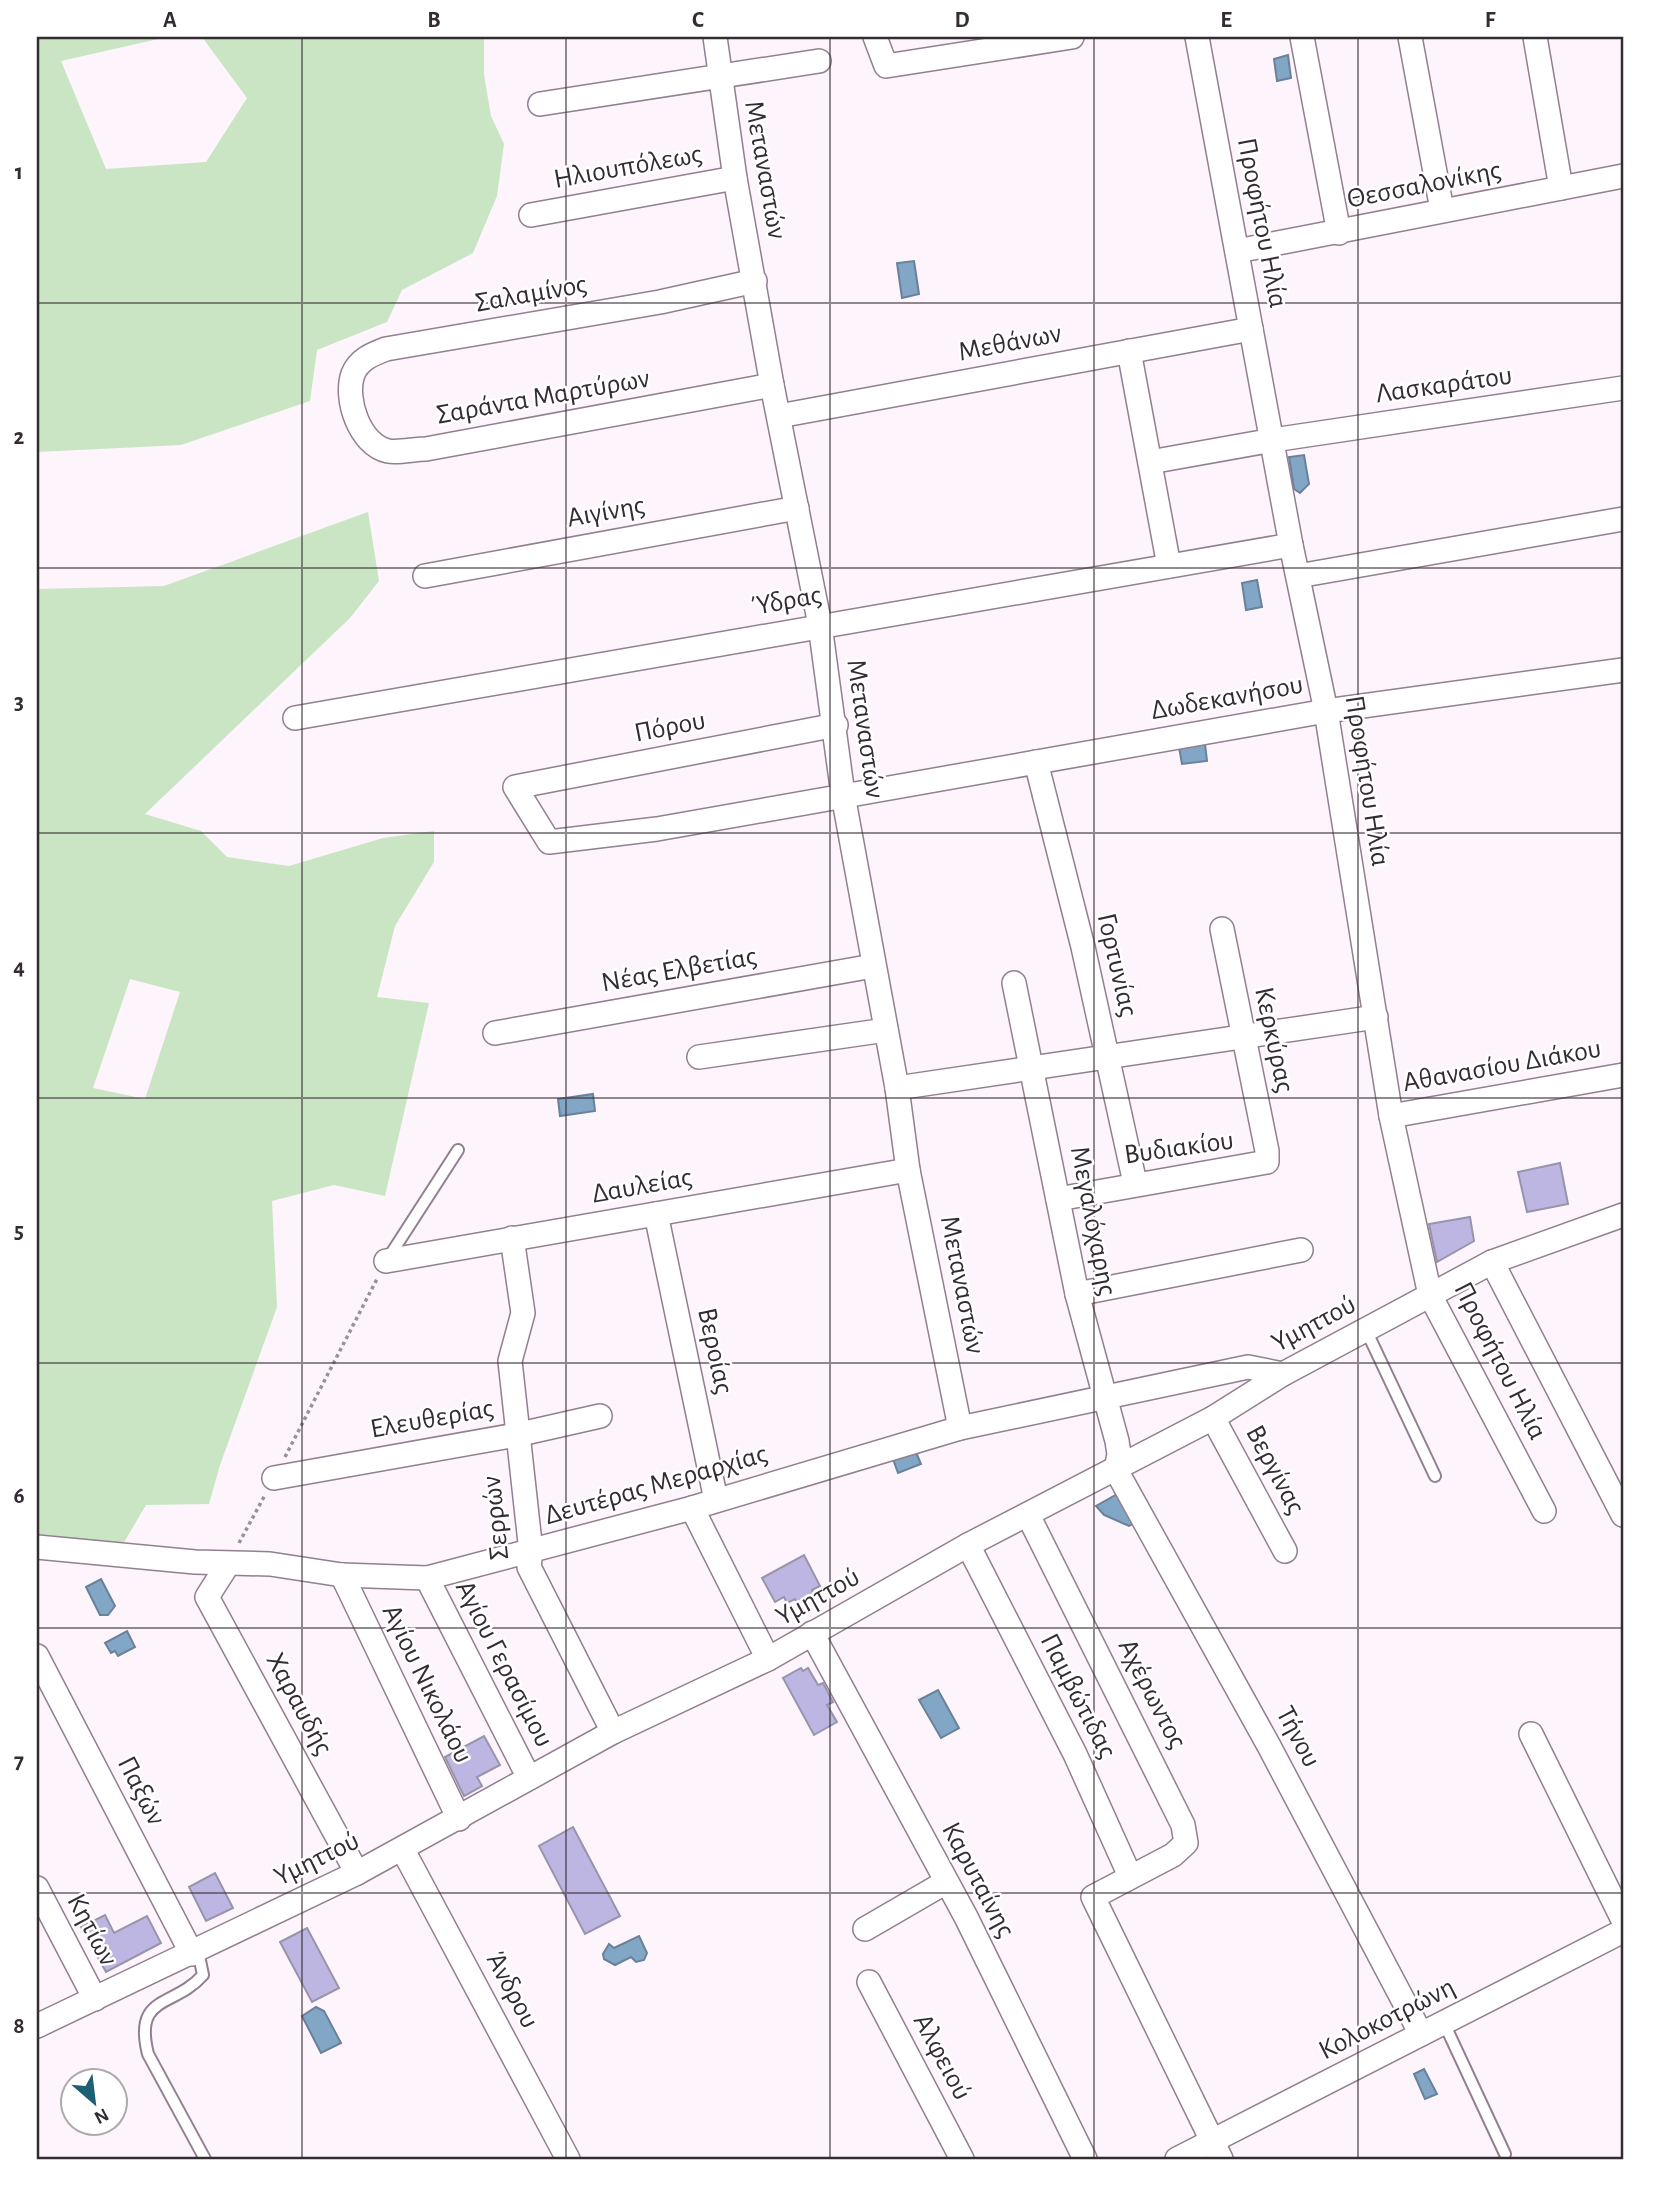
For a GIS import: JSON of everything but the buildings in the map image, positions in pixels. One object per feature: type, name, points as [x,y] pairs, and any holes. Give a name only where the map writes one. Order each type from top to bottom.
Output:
[{"type":"street","name":"Μεταναστών","points":[[715,37],[735,178],[772,385],[820,625],[836,725],[843,795],[897,1088],[908,1170],[960,1428]]},
{"type":"street","points":[[875,37],[878,54],[886,66],[1072,37]]},
{"type":"street","name":"Προφήτου Ηλία","points":[[1196,37],[1291,545],[1326,711],[1391,1116],[1430,1296],[1544,1511]]},
{"type":"street","points":[[1302,37],[1339,233]]},
{"type":"street","points":[[1410,37],[1442,210]]},
{"type":"street","points":[[1535,37],[1561,188]]},
{"type":"street","points":[[540,104],[819,61]]},
{"type":"street","name":"Θεσσαλονίκης","points":[[1237,251],[1623,176]]},
{"type":"street","name":"Ηλιουπόλεως","points":[[531,215],[735,178]]},
{"type":"street","name":"Σαλαμίνος","points":[[352,402],[353,374],[366,357],[386,349],[660,302],[755,281]]},
{"type":"street","name":"Μεθάνων","points":[[779,416],[1251,329]]},
{"type":"street","points":[[1129,351],[1169,566]]},
{"type":"street","name":"Σαράντα Μαρτύρων","points":[[352,402],[366,438],[387,451],[426,449],[772,385]]},
{"type":"street","name":"Λασκαράτου","points":[[1150,462],[1273,440],[1623,388]]},
{"type":"street","name":"Αιγίνης","points":[[425,576],[797,508]]},
{"type":"street","points":[[1298,576],[1623,519]]},
{"type":"street","name":"Ύδρας","points":[[295,718],[1291,545]]},
{"type":"street","name":"Δωδεκανήσου","points":[[514,787],[549,842],[657,830],[1326,711],[1623,670]]},
{"type":"street","name":"Πόρου","points":[[514,787],[836,725]]},
{"type":"street","name":"Γορτυνίας","points":[[1036,762],[1108,1056],[1135,1183]]},
{"type":"street","name":"Κερκύρας","points":[[1222,929],[1267,1162]]},
{"type":"street","name":"Νέας Ελβετίας","points":[[495,1033],[873,965]]},
{"type":"street","name":"Μεγαλόχαρης","points":[[1014,983],[1077,1294],[1102,1396],[1117,1441],[1119,1454],[1116,1470]]},
{"type":"street","points":[[897,1088],[1376,1017]]},
{"type":"street","points":[[699,1057],[886,1030]]},
{"type":"street","name":"Αθανασίου Διάκου","points":[[1391,1116],[1623,1075]]},
{"type":"street","name":"Βυδιακίου","points":[[1058,1199],[1135,1183],[1258,1166],[1267,1162]]},
{"type":"street","name":"Δαυλείας","points":[[386,1261],[908,1170]]},
{"type":"street","name":"Βεροίας","points":[[656,1214],[716,1500]]},
{"type":"street","name":"Υμηττού","points":[[37,2026],[403,1850],[613,1732],[768,1659],[968,1545],[1213,1418],[1283,1374],[1492,1262],[1623,1215]]},
{"type":"street","name":"Σερρών","points":[[512,1238],[523,1313],[510,1361],[516,1435],[531,1552],[529,1567],[613,1732]]},
{"type":"street","points":[[1077,1294],[1301,1250]]},
{"type":"street","points":[[1492,1262],[1623,1514]]},
{"type":"street","name":"Δευτέρας Μεραρχίας","points":[[37,1547],[229,1564],[270,1564],[342,1575],[427,1578],[692,1508],[960,1428],[1248,1367],[1283,1374]]},
{"type":"street","name":"Ελευθερίας","points":[[274,1478],[516,1435],[600,1416]]},
{"type":"street","name":"Βεργίνας","points":[[1213,1418],[1285,1551]]},
{"type":"street","name":"Τήνου","points":[[1116,1470],[1269,1746],[1421,2034]]},
{"type":"street","points":[[692,1508],[768,1659]]},
{"type":"street","name":"Αχέρωντος","points":[[1028,1514],[1184,1825],[1186,1843],[1173,1855],[1130,1876]]},
{"type":"street","name":"Παμβώτιδας","points":[[968,1545],[1075,1754],[1130,1876]]},
{"type":"street","name":"Χαραυδής","points":[[229,1564],[207,1597],[356,1873]]},
{"type":"street","name":"Αγίου Νικολάου","points":[[342,1575],[459,1819]]},
{"type":"street","name":"Αγίου Γερασίμου","points":[[427,1578],[529,1778]]},
{"type":"street","name":"Καρυταίνης","points":[[812,1633],[946,1882],[1085,2159]]},
{"type":"street","name":"Παξών","points":[[37,1656],[195,1952]]},
{"type":"street","points":[[1531,1734],[1623,1920]]},
{"type":"street","name":"Άνδρου","points":[[403,1850],[568,2159]]},
{"type":"street","points":[[1130,1876],[1093,1897],[1217,2150]]},
{"type":"street","points":[[865,1929],[946,1882]]},
{"type":"street","name":"Κητίων","points":[[37,1888],[95,1999]]},
{"type":"street","name":"Κολοκοτρώνη","points":[[1177,2159],[1217,2150],[1421,2034],[1623,1931]]},
{"type":"street","name":"Αλφειού","points":[[869,1983],[962,2159]]},
{"type":"lane","points":[[386,1261],[458,1150]]},
{"type":"lane","points":[[1366,1330],[1435,1476]]},
{"type":"lane","points":[[195,1952],[203,1975],[152,2010],[144,2019],[144,2040],[148,2054],[205,2159]]},
{"type":"lane","points":[[1444,2023],[1505,2154]]},
{"type":"path","points":[[229,1564],[386,1261]]},
{"type":"green space","points":[[37,37],[167,37],[61,61],[106,169],[206,162],[247,98],[202,37],[484,37],[484,75],[491,116],[504,144],[497,196],[473,253],[402,290],[387,322],[317,350],[310,401],[181,445],[37,452]]},
{"type":"green space","points":[[368,512],[379,581],[350,618],[145,814],[201,831],[227,857],[289,866],[383,838],[434,831],[434,862],[395,926],[377,997],[429,1003],[385,1196],[334,1185],[272,1201],[277,1307],[220,1465],[209,1504],[146,1505],[123,1544],[37,1535],[37,589],[164,586]],"holes":[[[130,979],[180,992],[145,1099],[93,1088]]]},
{"type":"water","points":[[1288,55],[1291,78],[1277,81],[1274,59]]},
{"type":"water","points":[[914,261],[919,294],[902,298],[897,263]]},
{"type":"water","points":[[1304,455],[1309,484],[1300,493],[1294,489],[1289,457]]},
{"type":"water","points":[[1257,580],[1262,607],[1246,610],[1242,583]]},
{"type":"water","points":[[1205,744],[1207,761],[1182,764],[1179,747]]},
{"type":"water","points":[[593,1094],[595,1111],[560,1116],[558,1099]]},
{"type":"water","points":[[915,1450],[921,1464],[898,1473],[893,1459]]},
{"type":"water","points":[[1119,1493],[1136,1522],[1129,1526],[1104,1515],[1096,1506]]},
{"type":"water","points":[[101,1579],[115,1606],[108,1615],[100,1615],[86,1587]]},
{"type":"water","points":[[127,1631],[135,1647],[118,1656],[115,1651],[111,1653],[105,1643]]},
{"type":"water","points":[[938,1690],[959,1728],[941,1738],[919,1700]]},
{"type":"water","points":[[639,1936],[647,1953],[644,1960],[636,1962],[631,1957],[615,1965],[604,1959],[603,1954],[609,1944],[614,1948]]},
{"type":"water","points":[[316,2007],[324,2011],[341,2043],[321,2053],[302,2016]]},
{"type":"water","points":[[1424,2069],[1437,2094],[1425,2099],[1414,2074]]}]
